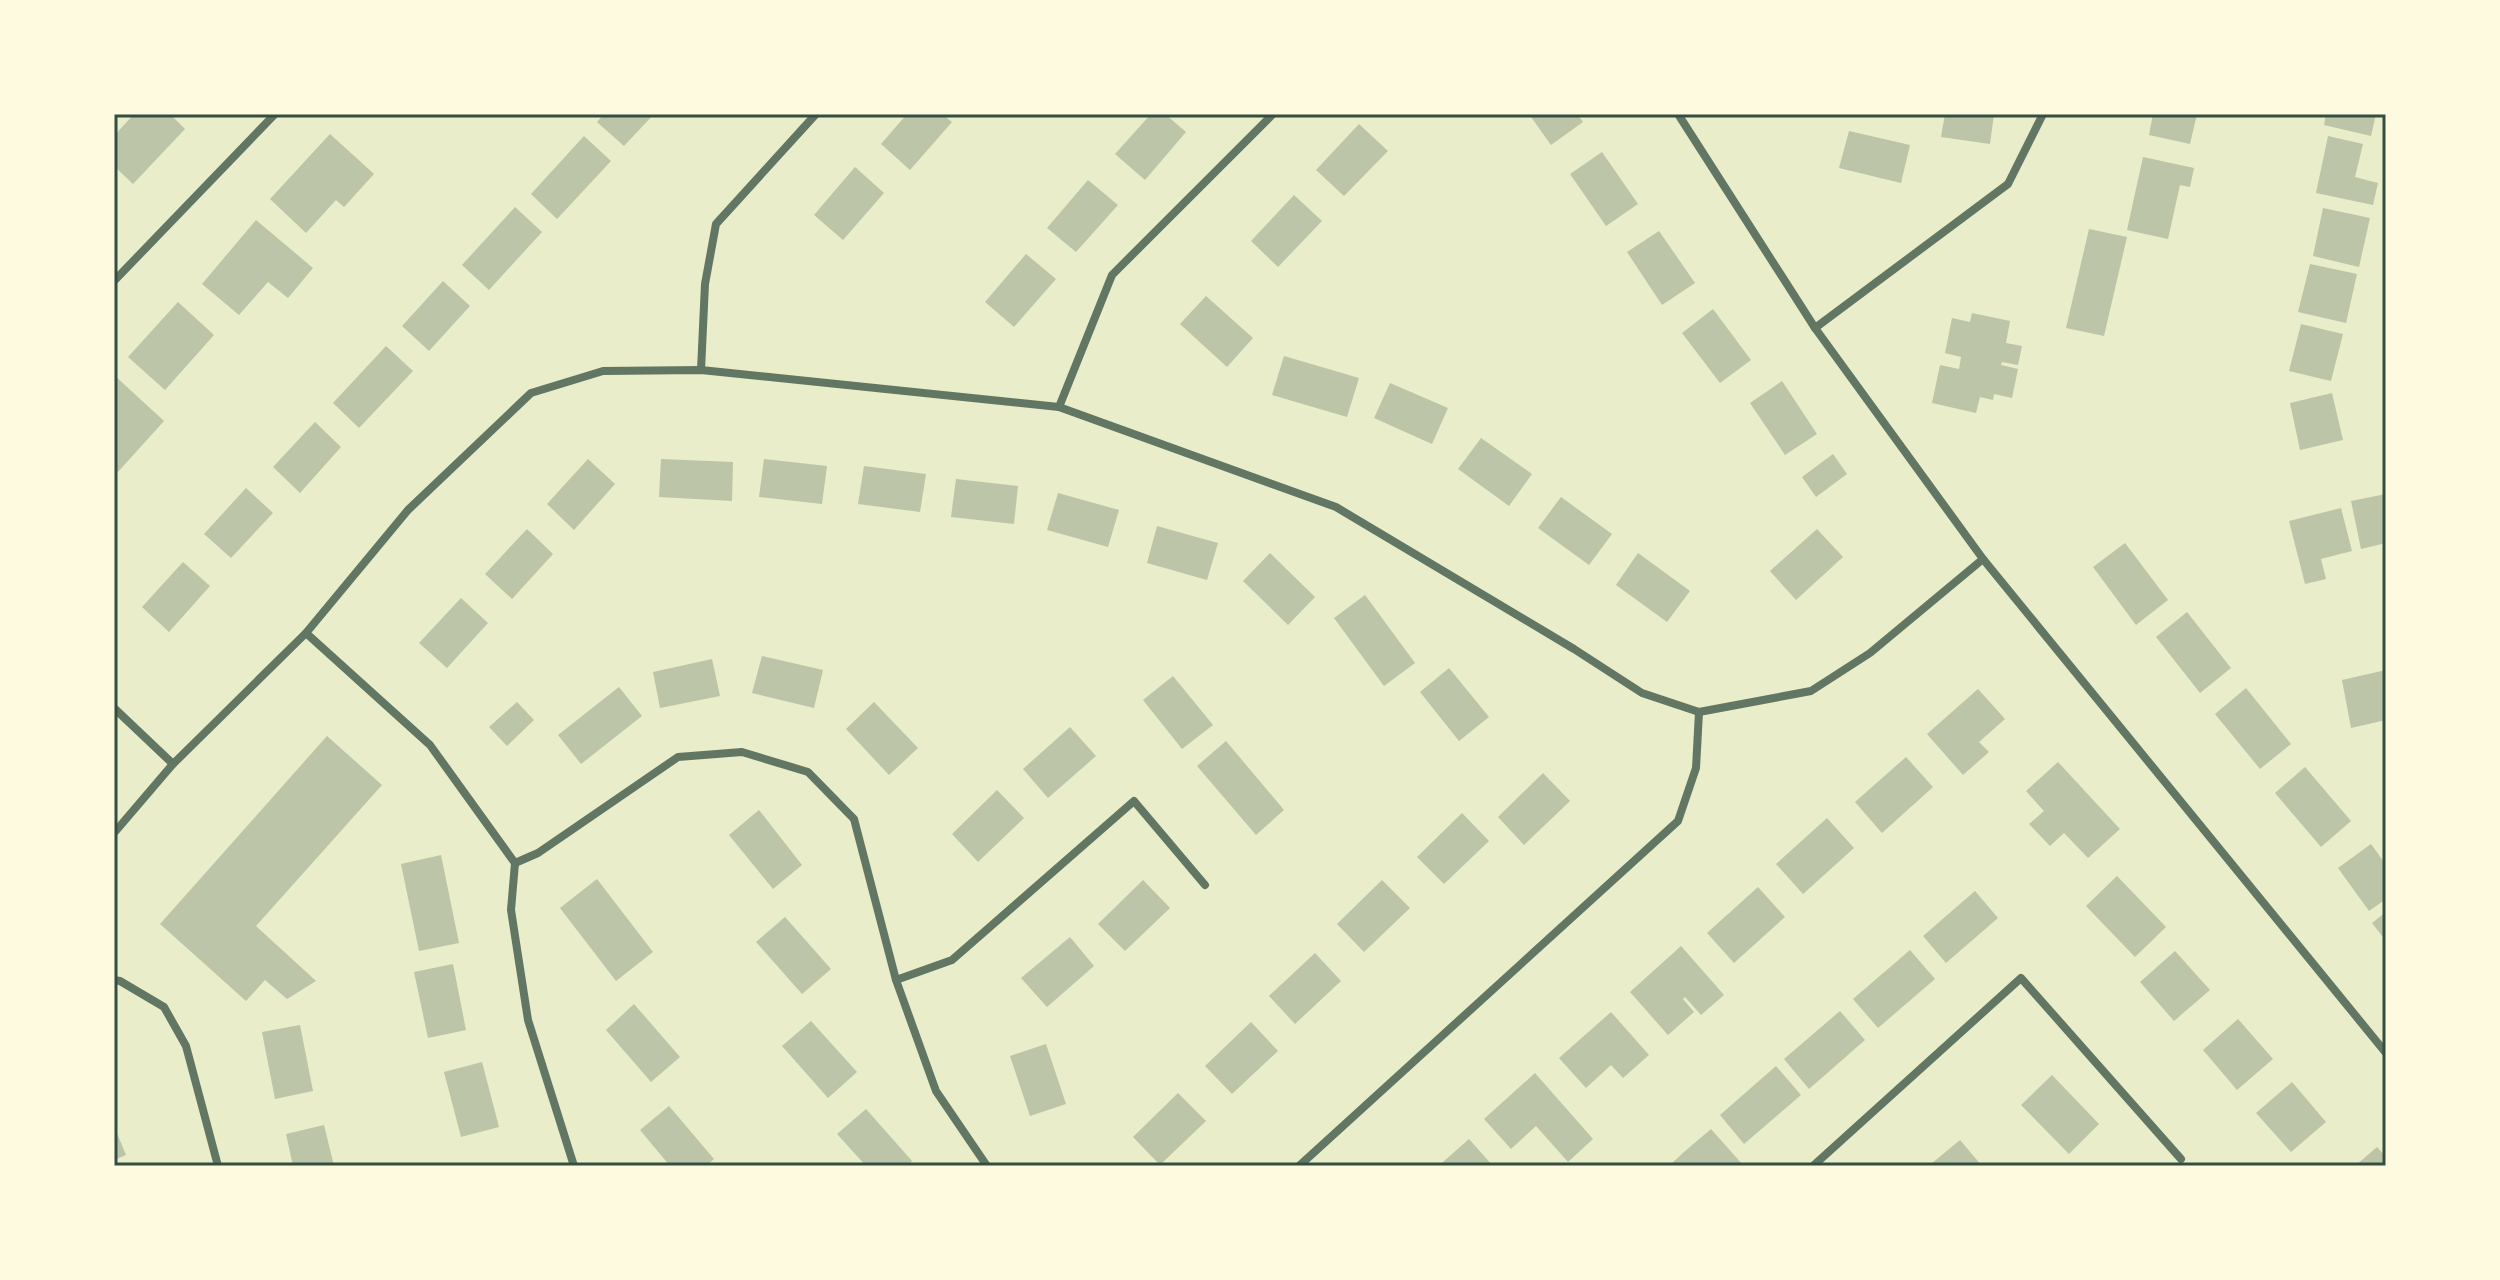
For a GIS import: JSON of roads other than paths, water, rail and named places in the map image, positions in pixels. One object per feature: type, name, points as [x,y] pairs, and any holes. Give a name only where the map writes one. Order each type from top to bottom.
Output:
[{"type":"street","points":[[114,281],[275,114]]},
{"type":"street","points":[[701,370],[705,284],[716,224],[816,114]]},
{"type":"street","points":[[1059,407],[1112,275],[1273,114]]},
{"type":"street","points":[[1678,114],[1815,328],[1983,559],[2386,1053]]},
{"type":"street","points":[[1815,328],[2008,184],[2043,114]]},
{"type":"street","points":[[114,833],[173,764],[306,633],[408,510],[531,393],[603,371],[701,370],[1059,407],[1336,507],[1642,693],[1699,712],[1811,691],[1870,653],[1983,559]]},
{"type":"street","points":[[306,633],[430,745],[515,863],[511,910],[528,1020],[574,1166]]},
{"type":"street","points":[[114,708],[173,764]]},
{"type":"street","points":[[1299,1166],[1678,821],[1696,768],[1699,712]]},
{"type":"street","points":[[515,863],[538,853],[678,757],[742,752],[808,772],[854,819],[896,980],[936,1091],[987,1166]]},
{"type":"street","points":[[896,980],[952,960],[1134,801],[1205,885]]},
{"type":"street","points":[[1813,1166],[2021,978],[2181,1159]]},
{"type":"street","points":[[114,980],[164,1007],[186,1046],[218,1166]]}]
